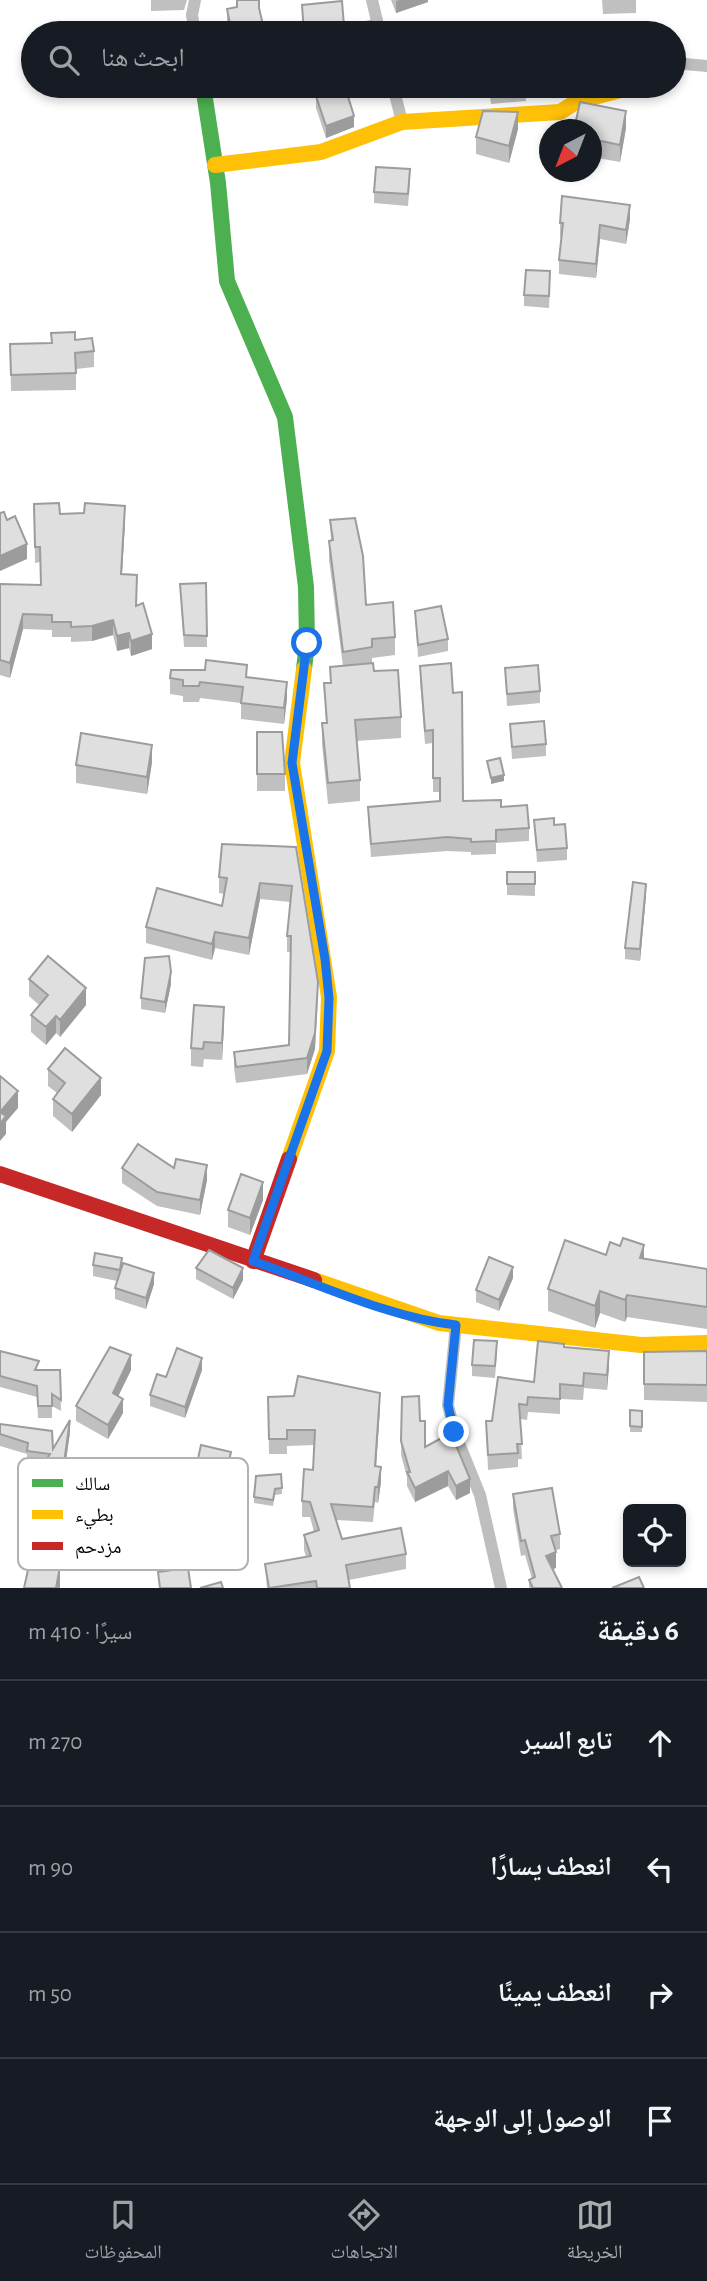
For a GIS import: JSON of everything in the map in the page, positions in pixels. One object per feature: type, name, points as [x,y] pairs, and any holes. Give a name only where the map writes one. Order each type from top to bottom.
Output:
[{"type":"street","points":[[193,21],[195,0]]},
{"type":"street","points":[[372,0],[377,21]]},
{"type":"street","points":[[686,64],[707,66]]},
{"type":"street","points":[[205,98],[215,164],[227,281],[285,416],[306,587],[307,643],[292,763],[329,998],[327,1051],[253,1261]]},
{"type":"street","points":[[396,98],[402,122]]},
{"type":"street","points":[[215,164],[321,152],[402,122],[560,112],[576,102],[591,98]]},
{"type":"street","points":[[0,1174],[439,1323],[641,1345],[707,1343]]},
{"type":"street","points":[[456,1325],[448,1405],[454,1432],[480,1495],[501,1588]]},
{"type":"building","points":[[237,0],[259,0],[262,21],[229,21],[227,9],[237,7]]},
{"type":"building","points":[[342,1],[344,21],[303,21],[302,5]]},
{"type":"building","points":[[317,98],[348,98],[354,116],[326,126]]},
{"type":"building","points":[[580,102],[626,111],[620,145],[602,141],[602,119],[576,119]]},
{"type":"building","points":[[483,111],[518,112],[509,146],[476,137]]},
{"type":"building","points":[[376,167],[410,169],[408,194],[374,192]]},
{"type":"building","points":[[562,196],[630,205],[626,230],[600,225],[596,264],[559,260],[563,223],[560,223]]},
{"type":"building","points":[[526,270],[550,271],[549,296],[524,295]]},
{"type":"building","points":[[75,332],[75,340],[92,338],[94,351],[75,353],[76,373],[11,375],[10,344],[52,343],[51,333]]},
{"type":"building","points":[[59,503],[60,514],[84,513],[85,503],[125,506],[121,574],[137,575],[136,606],[143,603],[152,634],[131,641],[129,633],[117,636],[113,620],[92,626],[71,627],[71,622],[52,622],[52,615],[23,614],[10,663],[0,660],[0,584],[41,585],[40,547],[35,547],[34,504]]},
{"type":"building","points":[[4,512],[7,520],[15,516],[27,544],[0,556],[0,513]]},
{"type":"building","points":[[355,518],[363,556],[366,605],[393,602],[395,637],[372,639],[372,647],[343,652],[329,541],[333,540],[330,520]]},
{"type":"building","points":[[206,583],[207,636],[184,635],[180,584]]},
{"type":"building","points":[[441,606],[448,639],[418,645],[415,611]]},
{"type":"building","points":[[206,660],[247,665],[246,677],[287,682],[284,708],[241,703],[243,687],[200,682],[199,686],[183,686],[183,680],[170,678],[171,670],[205,670]]},
{"type":"building","points":[[373,663],[374,671],[398,670],[401,717],[355,720],[360,780],[328,783],[322,723],[327,723],[324,683],[331,683],[330,667]]},
{"type":"building","points":[[451,663],[453,693],[462,692],[463,801],[501,800],[501,807],[527,805],[529,828],[496,830],[496,841],[471,842],[471,839],[447,837],[371,844],[368,807],[440,801],[440,778],[433,778],[433,730],[425,731],[420,666]]},
{"type":"building","points":[[538,665],[540,691],[507,694],[505,668]]},
{"type":"building","points":[[544,721],[546,744],[512,747],[510,724]]},
{"type":"building","points":[[257,732],[282,732],[285,774],[257,774]]},
{"type":"building","points":[[81,733],[152,745],[147,777],[76,765]]},
{"type":"building","points":[[500,758],[504,775],[491,778],[487,761]]},
{"type":"building","points":[[554,818],[554,825],[565,824],[567,848],[537,850],[534,820]]},
{"type":"building","points":[[222,844],[296,847],[318,982],[315,1033],[307,1058],[236,1067],[234,1052],[289,1045],[291,936],[287,936],[292,886],[260,883],[249,938],[215,932],[212,944],[146,927],[157,888],[222,906],[227,878],[219,877]]},
{"type":"building","points":[[507,872],[535,872],[535,884],[507,884]]},
{"type":"building","points":[[633,882],[646,884],[640,949],[625,948]]},
{"type":"building","points":[[48,956],[86,988],[60,1020],[56,1016],[46,1027],[31,1015],[48,995],[29,979]]},
{"type":"building","points":[[169,956],[171,972],[165,1002],[141,998],[145,958]]},
{"type":"building","points":[[194,1005],[224,1007],[222,1043],[204,1042],[203,1049],[191,1048]]},
{"type":"building","points":[[65,1048],[101,1078],[72,1114],[53,1099],[65,1083],[48,1069]]},
{"type":"building","points":[[0,1076],[18,1091],[0,1112]]},
{"type":"building","points":[[0,1112],[6,1116],[0,1124]]},
{"type":"building","points":[[138,1144],[174,1168],[176,1159],[207,1165],[200,1200],[157,1192],[122,1168]]},
{"type":"building","points":[[241,1174],[263,1182],[250,1218],[228,1210]]},
{"type":"building","points":[[623,1238],[644,1245],[640,1258],[707,1269],[707,1307],[627,1295],[625,1300],[600,1291],[595,1306],[548,1289],[565,1240],[606,1255],[610,1242],[620,1246]]},
{"type":"building","points":[[209,1250],[243,1268],[233,1288],[196,1268]]},
{"type":"building","points":[[95,1253],[122,1258],[120,1270],[93,1265]]},
{"type":"building","points":[[489,1257],[513,1267],[499,1300],[476,1290]]},
{"type":"building","points":[[123,1263],[154,1273],[146,1298],[115,1288]]},
{"type":"building","points":[[474,1340],[497,1341],[495,1366],[472,1365]]},
{"type":"building","points":[[538,1341],[564,1344],[564,1347],[609,1351],[607,1375],[584,1373],[583,1386],[560,1384],[560,1399],[528,1397],[527,1405],[519,1404],[522,1444],[517,1444],[518,1453],[488,1455],[486,1421],[492,1421],[498,1377],[534,1382]]},
{"type":"building","points":[[110,1347],[131,1355],[113,1393],[123,1399],[108,1425],[76,1406]]},
{"type":"building","points":[[177,1348],[202,1358],[185,1407],[150,1395],[157,1374],[166,1377]]},
{"type":"building","points":[[0,1351],[39,1361],[35,1370],[60,1370],[61,1400],[52,1394],[52,1406],[38,1406],[37,1386],[0,1376]]},
{"type":"building","points":[[707,1351],[707,1385],[644,1384],[644,1352]]},
{"type":"building","points":[[298,1376],[380,1393],[375,1466],[381,1467],[373,1507],[331,1504],[342,1539],[401,1528],[406,1554],[346,1565],[350,1588],[317,1588],[316,1581],[269,1588],[265,1564],[311,1556],[304,1535],[319,1530],[310,1502],[302,1501],[304,1469],[313,1470],[315,1430],[287,1430],[287,1439],[269,1439],[268,1397],[294,1396]]},
{"type":"building","points":[[419,1396],[420,1421],[425,1421],[425,1447],[451,1433],[470,1479],[456,1486],[448,1471],[415,1488],[407,1472],[410,1472],[401,1441],[402,1397]]},
{"type":"building","points":[[630,1410],[642,1411],[642,1427],[630,1426]]},
{"type":"building","points":[[70,1420],[65,1458],[47,1458],[50,1454],[27,1451],[28,1443],[0,1434],[0,1424],[52,1431],[53,1449]]},
{"type":"building","points":[[201,1445],[231,1452],[230,1458],[198,1458]]},
{"type":"building","points":[[281,1474],[282,1488],[275,1489],[273,1500],[254,1497],[256,1476]]},
{"type":"building","points":[[552,1488],[560,1534],[551,1536],[556,1552],[546,1556],[562,1588],[533,1588],[529,1580],[535,1577],[525,1540],[521,1541],[513,1494]]},
{"type":"building","points":[[28,1570],[59,1570],[56,1588],[24,1588]]},
{"type":"building","points":[[188,1570],[191,1588],[160,1588],[158,1572]]},
{"type":"building","points":[[639,1577],[644,1588],[612,1588]]},
{"type":"building","points":[[221,1582],[223,1588],[200,1588]]},
{"type":"traffic: fast","points":[[205,98],[218,183],[227,281],[285,417],[306,587],[307,643],[304,669]]},
{"type":"traffic: slow","points":[[215,165],[321,152],[402,122],[560,112],[576,102],[591,98]]},
{"type":"traffic: slow","points":[[289,1159],[327,1051],[329,997],[292,763],[304,669]]},
{"type":"traffic: slow","points":[[314,1280],[439,1323],[641,1345],[707,1343]]},
{"type":"traffic: jam","points":[[253,1261],[289,1159]]},
{"type":"traffic: jam","points":[[0,1174],[314,1280]]},
{"type":"route","points":[[307,643],[292,763],[325,959],[329,998],[327,1051],[253,1261],[378,1304],[439,1323],[456,1325],[448,1405],[454,1432]]}]
